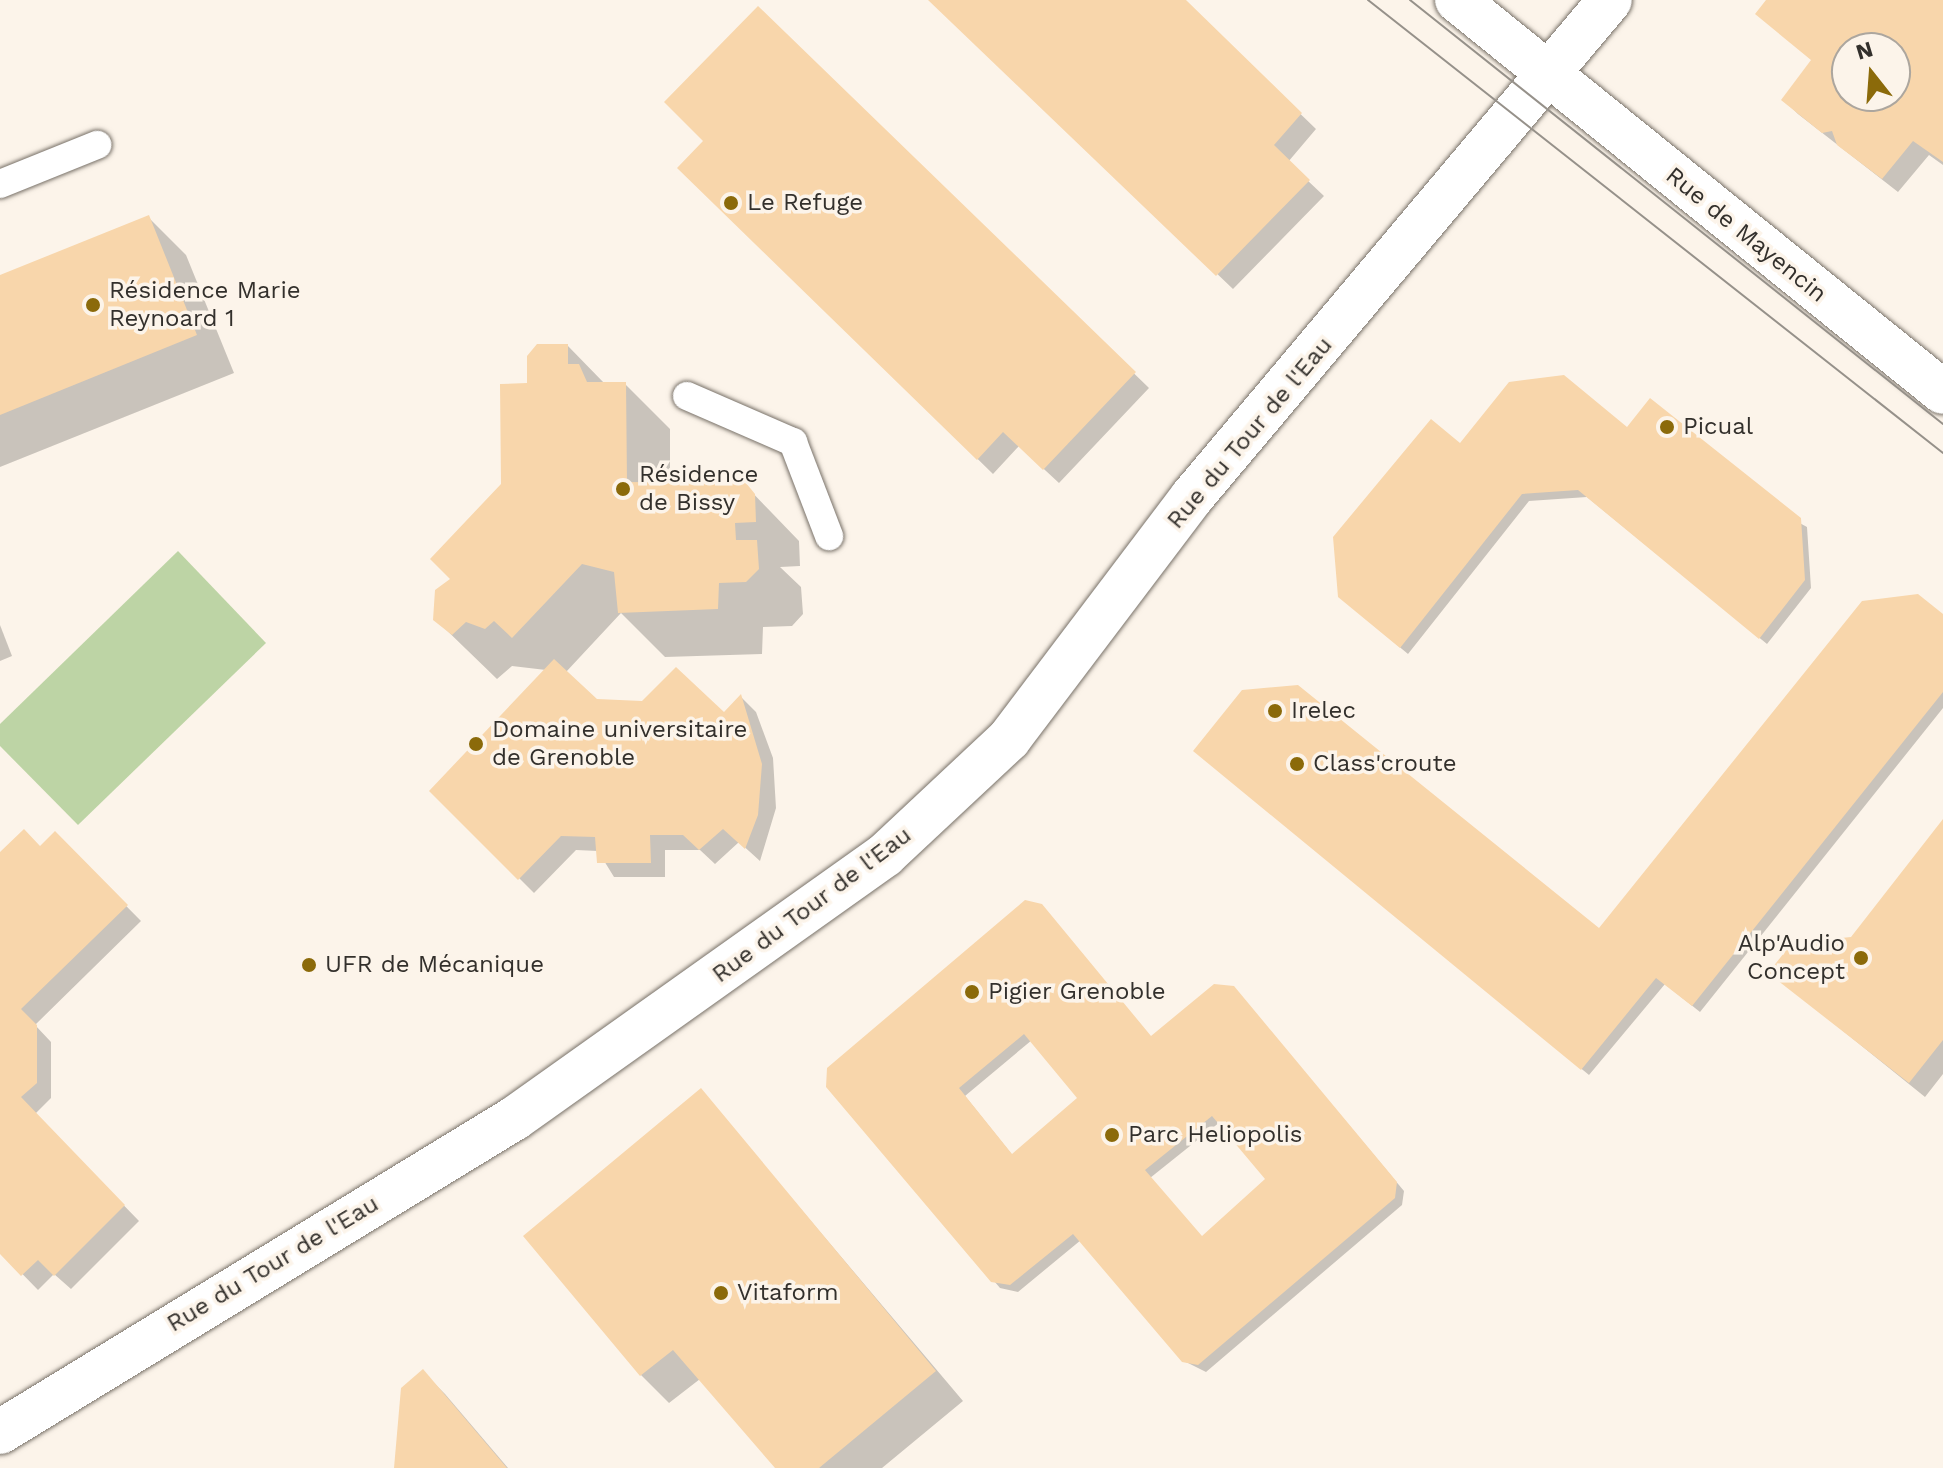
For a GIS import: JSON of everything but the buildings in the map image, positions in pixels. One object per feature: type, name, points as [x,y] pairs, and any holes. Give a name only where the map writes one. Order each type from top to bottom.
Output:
[{"type":"street","name":"Rue de Mayencin","points":[[1457,0],[1549,78],[1943,392]]},
{"type":"street","name":"Rue du Tour de l'Eau","points":[[0,1432],[515,1118],[885,855],[1009,739],[1192,497],[1549,78],[1610,0]]},
{"type":"lane","points":[[0,184],[97,145]]},
{"type":"lane","points":[[687,396],[793,442],[829,536]]},
{"type":"green space","points":[[178,551],[266,643],[78,825],[0,746],[0,724]]},
{"type":"tram line","points":[[1368,0],[1943,453]]},
{"type":"tram line","points":[[1410,0],[1943,424]]},
{"type":"place","name":"Le Refuge","points":[[731,203]]},
{"type":"place","name":"Résidence Marie Reynoard 1","points":[[93,305]]},
{"type":"place","name":"Picual","points":[[1667,427]]},
{"type":"place","name":"Résidence de Bissy","points":[[623,489]]},
{"type":"place","name":"Irelec","points":[[1275,711]]},
{"type":"place","name":"Domaine universitaire de Grenoble","points":[[476,744]]},
{"type":"place","name":"Class'croute","points":[[1297,764]]},
{"type":"place","name":"Alp'Audio Concept","points":[[1861,958]]},
{"type":"place","name":"UFR de Mécanique","points":[[309,965]]},
{"type":"place","name":"Pigier Grenoble","points":[[972,992]]},
{"type":"place","name":"Parc Heliopolis","points":[[1112,1135]]},
{"type":"place","name":"Vitaform","points":[[721,1293]]}]
